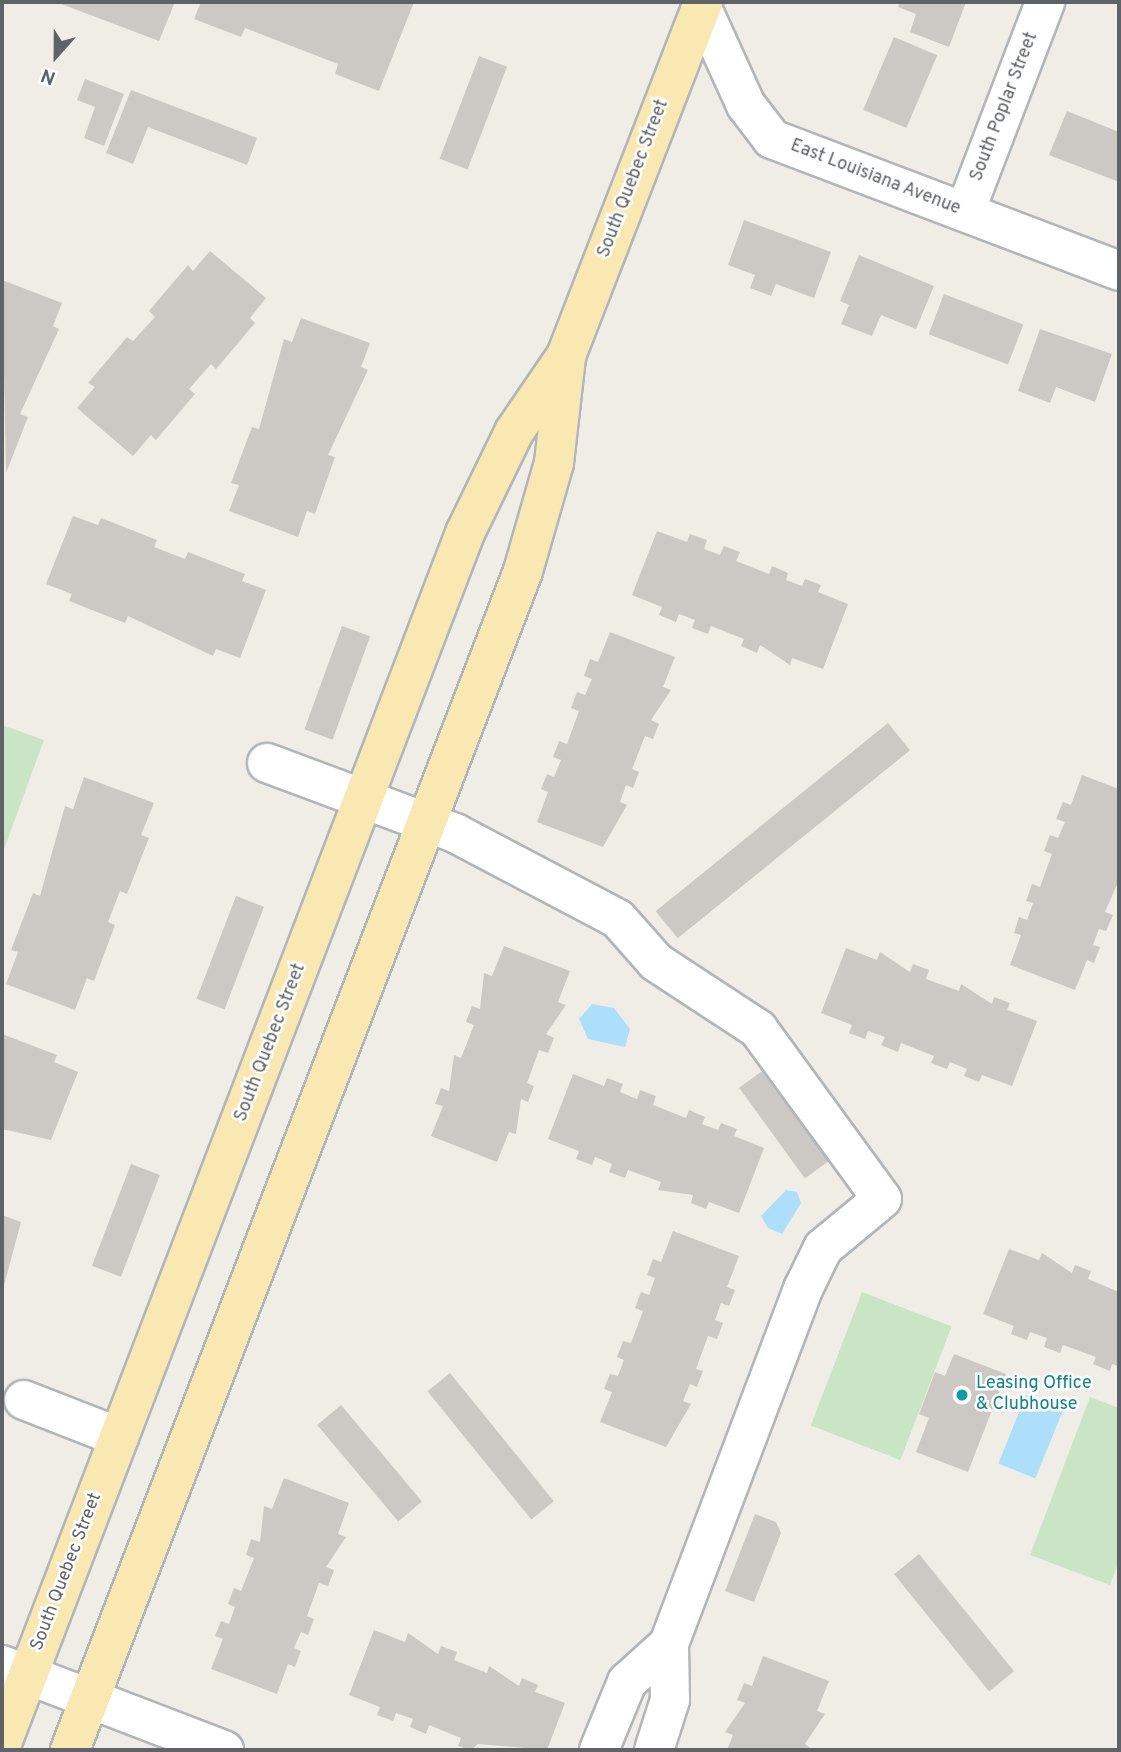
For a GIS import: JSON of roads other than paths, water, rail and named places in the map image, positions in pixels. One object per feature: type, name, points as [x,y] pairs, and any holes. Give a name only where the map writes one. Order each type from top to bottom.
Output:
[{"type":"main road","name":"South Quebec Street","points":[[2,1743],[15,1670],[119,1437],[483,492],[566,356],[702,4]]},
{"type":"main road","name":"South Quebec Street","points":[[70,1750],[541,519],[566,356]]},
{"type":"street","name":"South Poplar Street","points":[[965,212],[1045,2]]},
{"type":"street","name":"East Louisiana Avenue","points":[[702,4],[746,105],[772,139],[1119,271]]},
{"type":"street","points":[[267,763],[425,821],[618,919],[656,962],[751,1023],[882,1199],[829,1243],[814,1263],[668,1644],[670,1700],[654,1750]]},
{"type":"street","points":[[24,1400],[119,1437]]},
{"type":"street","points":[[599,1750],[628,1682],[668,1644]]},
{"type":"street","points":[[15,1670],[224,1750]]},
{"type":"water","points":[[592,1004],[614,1008],[630,1029],[625,1047],[588,1039],[579,1019]]},
{"type":"water","points":[[786,1190],[797,1192],[801,1203],[782,1234],[768,1228],[761,1216]]},
{"type":"water","points":[[1026,1395],[1063,1410],[1035,1479],[998,1464]]},
{"type":"place","name":"Leasing Office & Clubhouse","points":[[962,1395]]}]
